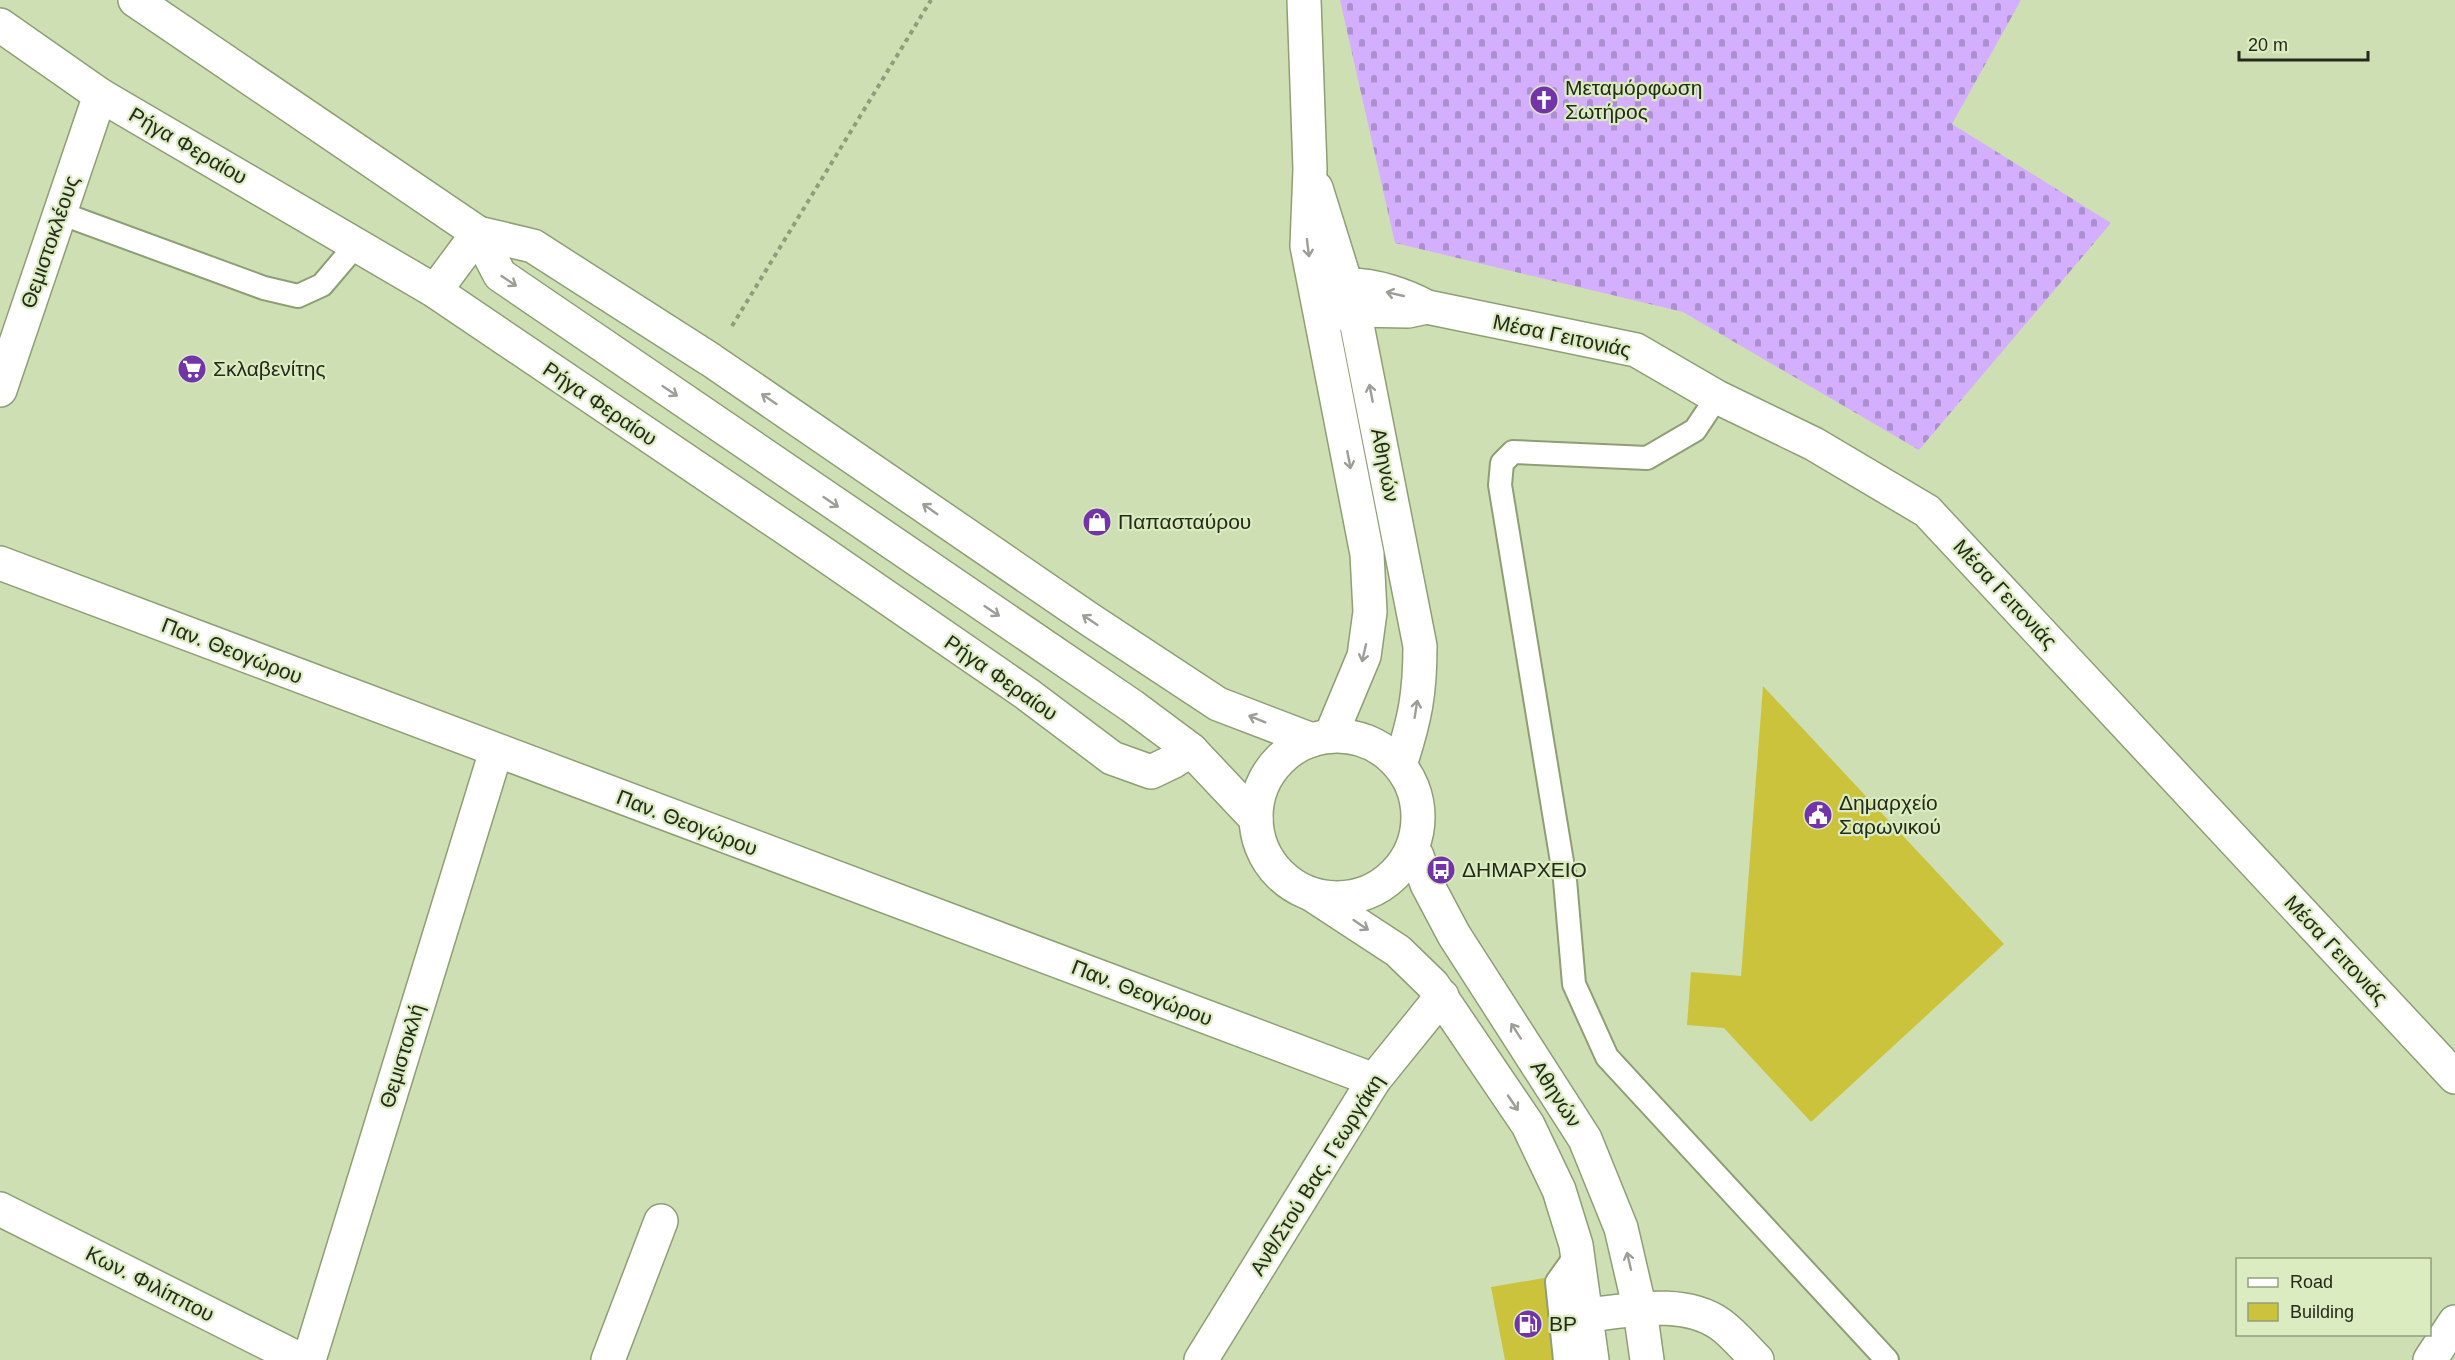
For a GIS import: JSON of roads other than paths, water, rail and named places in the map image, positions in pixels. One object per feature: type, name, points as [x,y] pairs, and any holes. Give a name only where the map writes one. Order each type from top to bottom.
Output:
[{"type":"street","points":[[135,0],[478,233],[533,246],[711,360],[1089,620],[1218,704],[1322,737],[1345,736],[1376,746],[1400,765],[1415,791],[1419,821],[1412,850],[1395,875],[1372,890],[1341,898],[1311,894],[1282,878],[1263,851],[1256,819],[1262,786],[1282,757],[1322,737]]},
{"type":"street","name":"Αθηνών","points":[[1304,0],[1310,169],[1307,246],[1335,301],[1420,646],[1420,686],[1414,722],[1400,765]]},
{"type":"street","name":"Ρήγα Φεραίου","points":[[0,25],[100,95],[435,291],[1027,694],[1112,758],[1151,772],[1191,750]]},
{"type":"street","name":"Θεμιστοκλέους","points":[[0,390],[100,95]]},
{"type":"street","points":[[435,291],[478,233]]},
{"type":"street","points":[[478,233],[500,275],[1132,706],[1191,750],[1256,819]]},
{"type":"street","name":"Αθηνών","points":[[1322,737],[1365,656],[1370,612],[1367,554],[1335,301]]},
{"type":"street","name":"Μέσα Γειτονιάς","points":[[1335,301],[1408,311],[1427,308],[1636,350],[1717,397],[1814,444],[1927,511],[2455,1077]]},
{"type":"street","name":"Παν. Θεογώρου","points":[[0,563],[1374,1080]]},
{"type":"street","name":"Θεμιστοκλή","points":[[309,1360],[496,751]]},
{"type":"street","name":"Αθηνών","points":[[1412,850],[1417,856],[1427,884],[1454,935],[1585,1139],[1621,1228],[1640,1310],[1647,1360]]},
{"type":"street","name":"Αθηνών","points":[[1311,894],[1398,951],[1442,996],[1528,1125],[1559,1190],[1577,1254],[1592,1360]]},
{"type":"street","name":"Ανθ/Στού Βας. Γεωργάκη","points":[[1201,1360],[1374,1080],[1442,996]]},
{"type":"street","name":"Κων. Φιλίππου","points":[[0,1209],[301,1360]]},
{"type":"street","points":[[608,1360],[661,1221]]},
{"type":"street","points":[[1587,1316],[1674,1309],[1709,1318],[1733,1335],[1757,1360]]},
{"type":"street","points":[[2430,1360],[2455,1322]]},
{"type":"lane","points":[[60,213],[264,288],[298,296],[322,285],[356,245]]},
{"type":"lane","points":[[1717,397],[1695,430],[1647,458],[1513,452],[1502,463],[1500,485],[1565,880],[1574,984],[1607,1057],[1887,1360]]},
{"type":"lane","points":[[1565,1360],[1557,1282],[1577,1254]]},
{"type":"place","name":"Μεταμόρφωση Σωτήρος","points":[[1544,100]]},
{"type":"place","name":"Σκλαβενίτης","points":[[192,369]]},
{"type":"place","name":"Παπασταύρου","points":[[1097,522]]},
{"type":"place","name":"Δημαρχείο Σαρωνικού","points":[[1818,815]]},
{"type":"place","name":"ΔΗΜΑΡΧΕΙΟ","points":[[1441,870]]},
{"type":"place","name":"BP","points":[[1528,1324]]}]
